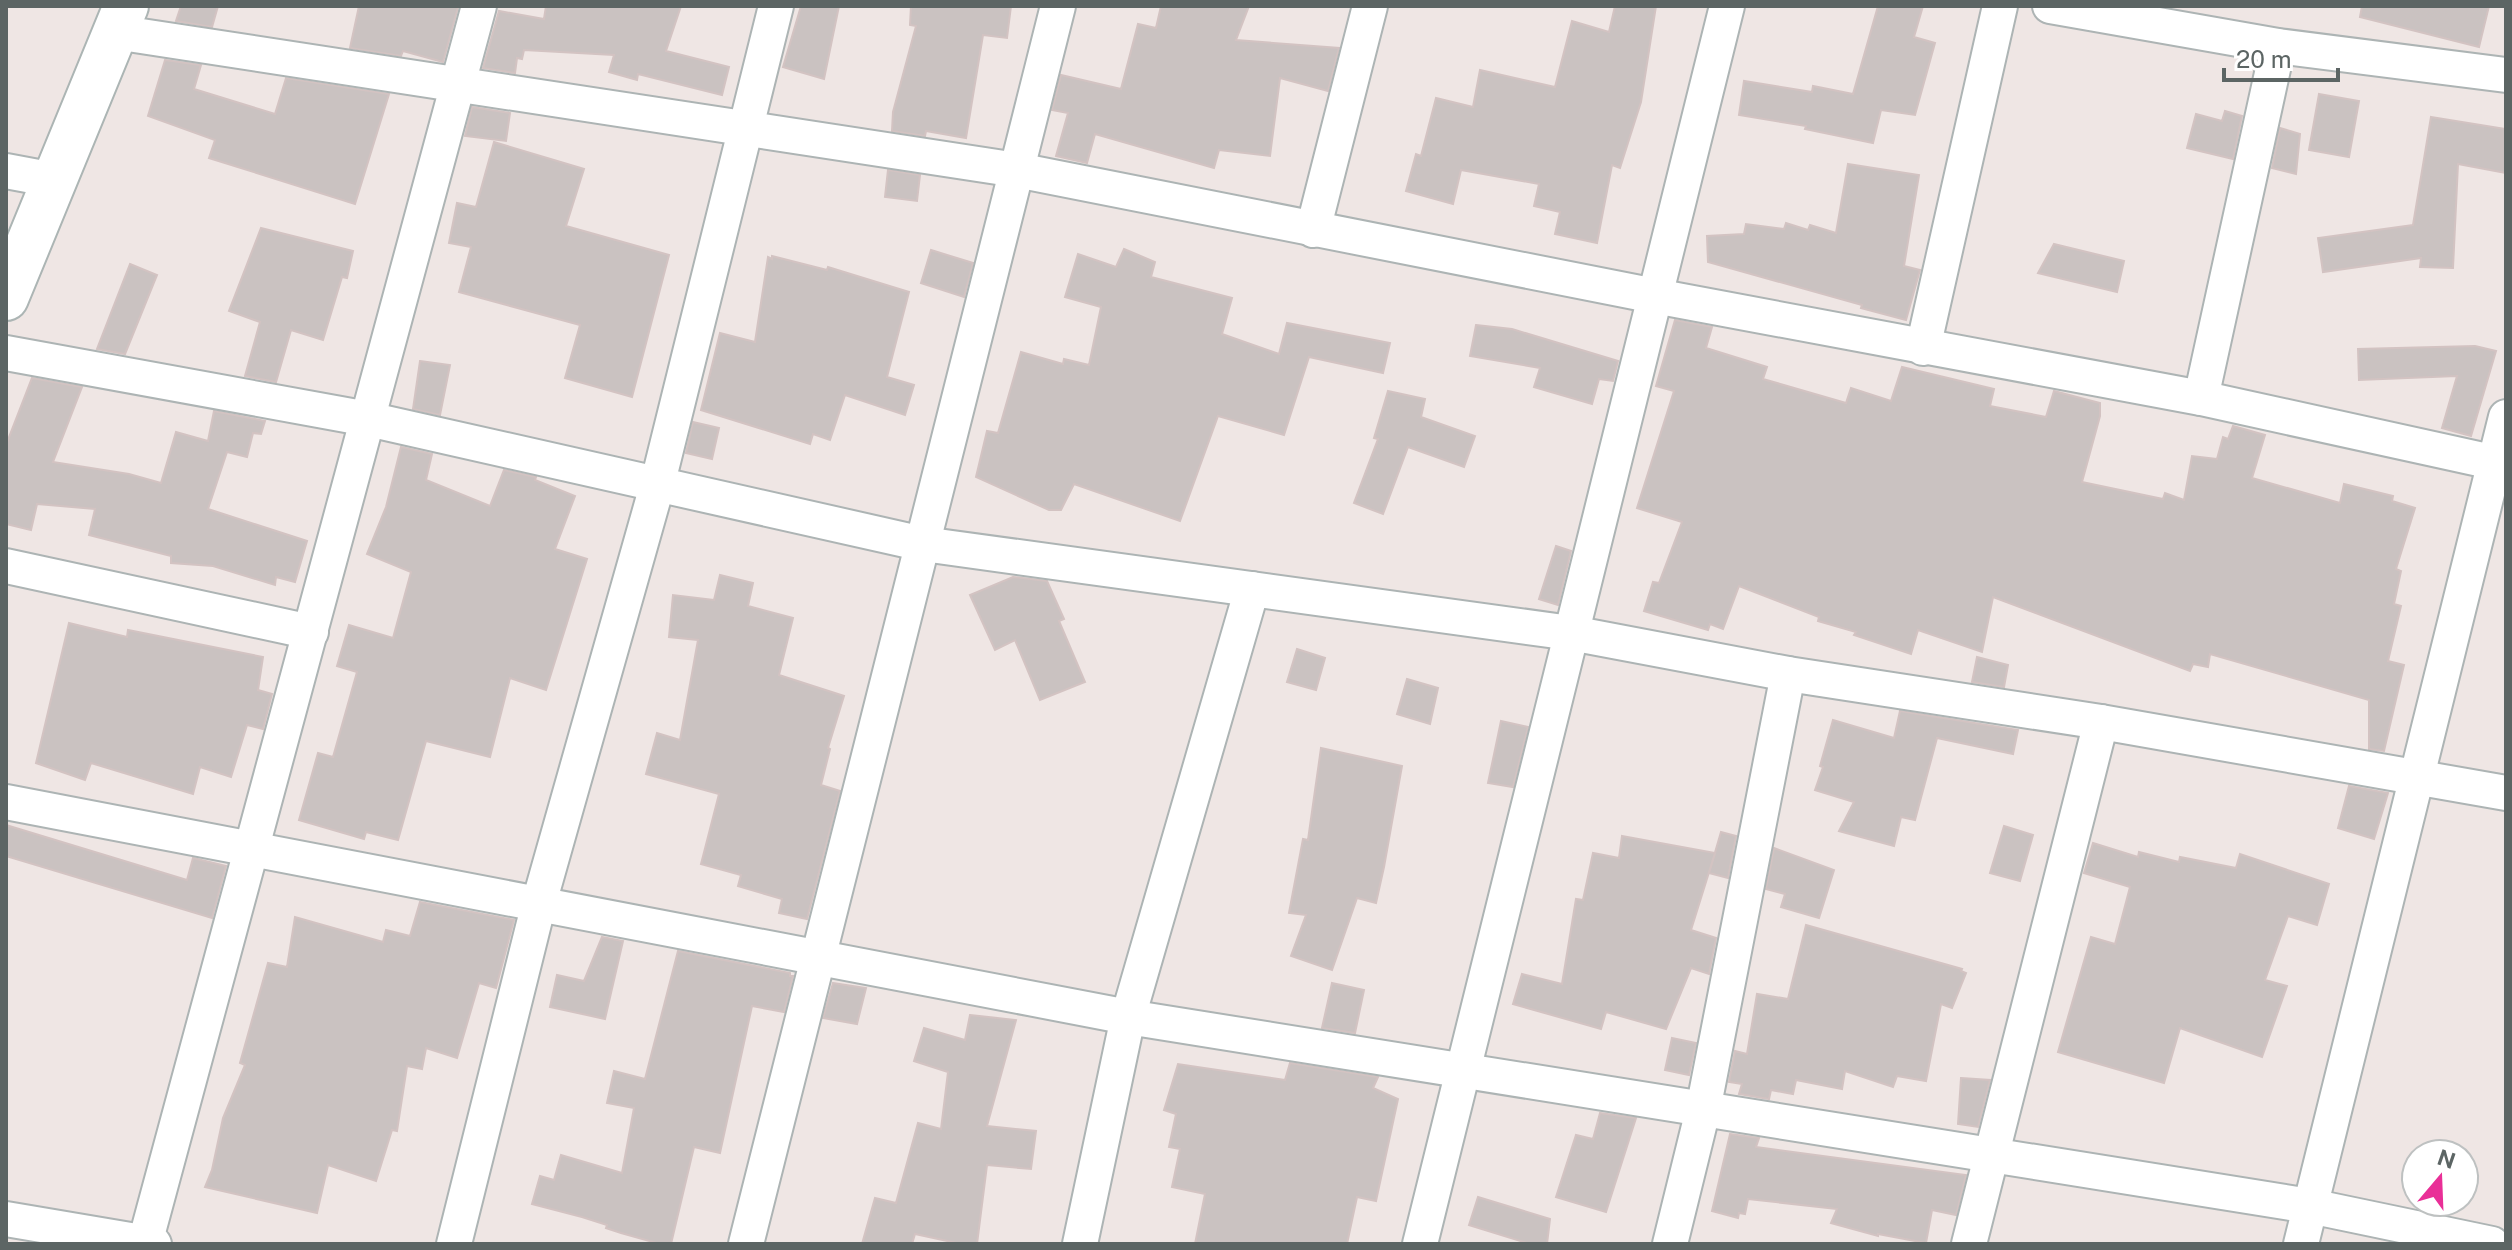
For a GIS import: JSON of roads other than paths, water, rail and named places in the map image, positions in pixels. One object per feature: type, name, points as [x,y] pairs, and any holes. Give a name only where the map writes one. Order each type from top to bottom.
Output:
[{"type":"street","points":[[6,1219],[150,1243],[479,6]]},
{"type":"street","points":[[454,1244],[539,903],[657,486],[776,6]]},
{"type":"street","points":[[746,1244],[1058,6]]},
{"type":"street","points":[[1313,230],[1370,6]]},
{"type":"street","points":[[1420,1244],[1727,6]]},
{"type":"street","points":[[1923,348],[2000,6]]},
{"type":"street","points":[[2050,6],[2278,46],[2506,75]]},
{"type":"street","points":[[6,298],[120,19],[459,85],[1017,170],[1923,348],[2201,398],[2500,464]]},
{"type":"street","points":[[2201,398],[2278,46]]},
{"type":"street","points":[[6,171],[54,180]]},
{"type":"street","points":[[6,353],[368,419],[923,544],[1571,633],[1788,674],[2101,722],[2506,793]]},
{"type":"street","points":[[2301,1244],[2500,464],[2506,417]]},
{"type":"street","points":[[6,566],[311,632]]},
{"type":"street","points":[[1080,1244],[1128,1017],[1252,589]]},
{"type":"street","points":[[1670,1244],[1703,1110],[1788,674]]},
{"type":"street","points":[[1969,1244],[2101,722]]},
{"type":"street","points":[[6,802],[1128,1017],[2310,1206],[2492,1244]]}]
